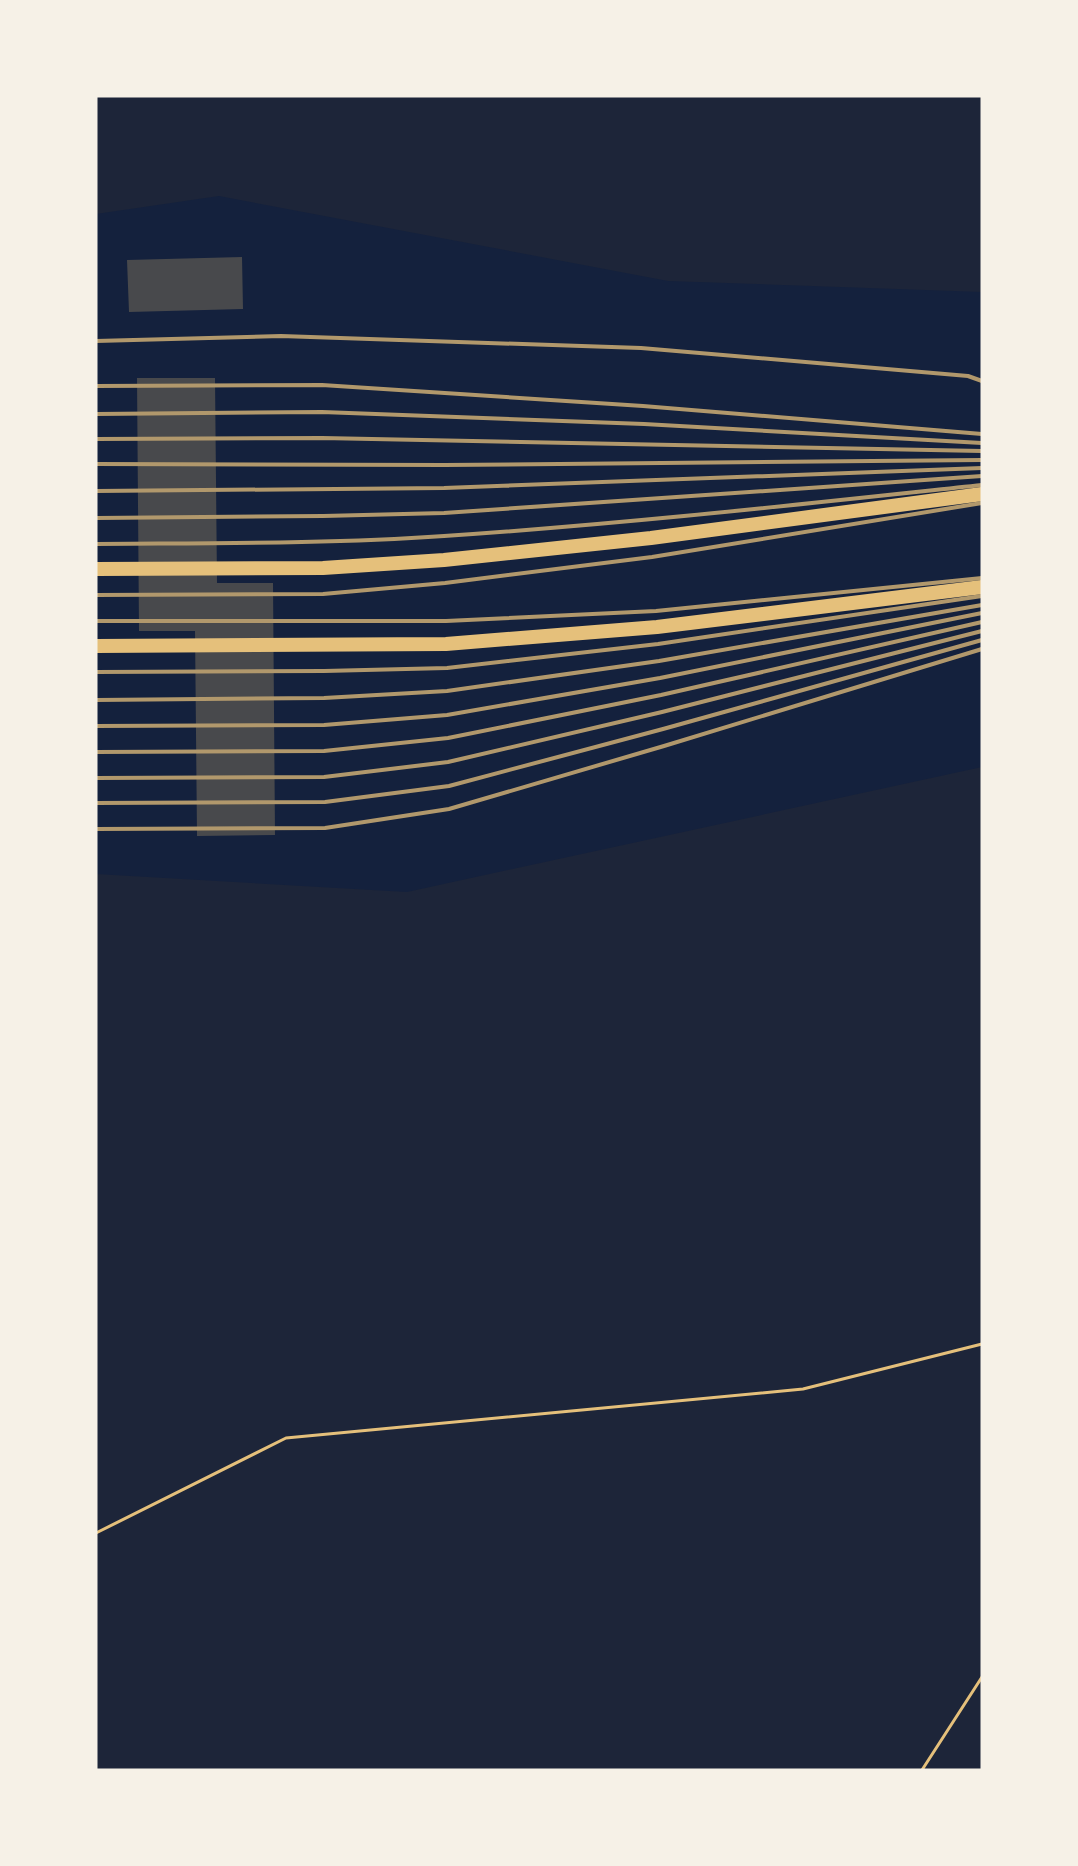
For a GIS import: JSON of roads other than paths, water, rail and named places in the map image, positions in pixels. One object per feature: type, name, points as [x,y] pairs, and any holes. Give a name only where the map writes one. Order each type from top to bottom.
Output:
[{"type":"highway","points":[[96,569],[323,568],[444,560],[651,538],[982,494]]},
{"type":"highway","points":[[96,646],[446,644],[657,627],[982,587]]},
{"type":"lane","points":[[96,341],[281,336],[641,348],[968,376],[982,381]]},
{"type":"lane","points":[[96,386],[322,385],[642,406],[982,434]]},
{"type":"lane","points":[[96,414],[331,413],[644,424],[982,443]]},
{"type":"lane","points":[[96,439],[322,438],[982,451]]},
{"type":"lane","points":[[96,464],[444,465],[982,460]]},
{"type":"lane","points":[[96,491],[444,488],[982,468]]},
{"type":"lane","points":[[96,518],[323,516],[444,512],[982,476]]},
{"type":"lane","points":[[96,544],[323,542],[444,536],[650,519],[982,485]]},
{"type":"lane","points":[[96,595],[323,594],[445,584],[652,557],[982,503]]},
{"type":"lane","points":[[96,622],[446,621],[646,612],[982,578]]},
{"type":"lane","points":[[96,672],[324,671],[446,668],[658,644],[982,596]]},
{"type":"lane","points":[[96,700],[324,698],[447,691],[659,661],[982,605]]},
{"type":"lane","points":[[96,726],[324,725],[447,715],[660,678],[982,613]]},
{"type":"lane","points":[[96,752],[324,751],[448,738],[661,695],[982,622]]},
{"type":"lane","points":[[96,778],[324,777],[448,762],[662,712],[982,631]]},
{"type":"lane","points":[[96,804],[325,802],[448,786],[663,729],[982,640]]},
{"type":"lane","points":[[96,829],[325,828],[449,809],[982,649]]}]
